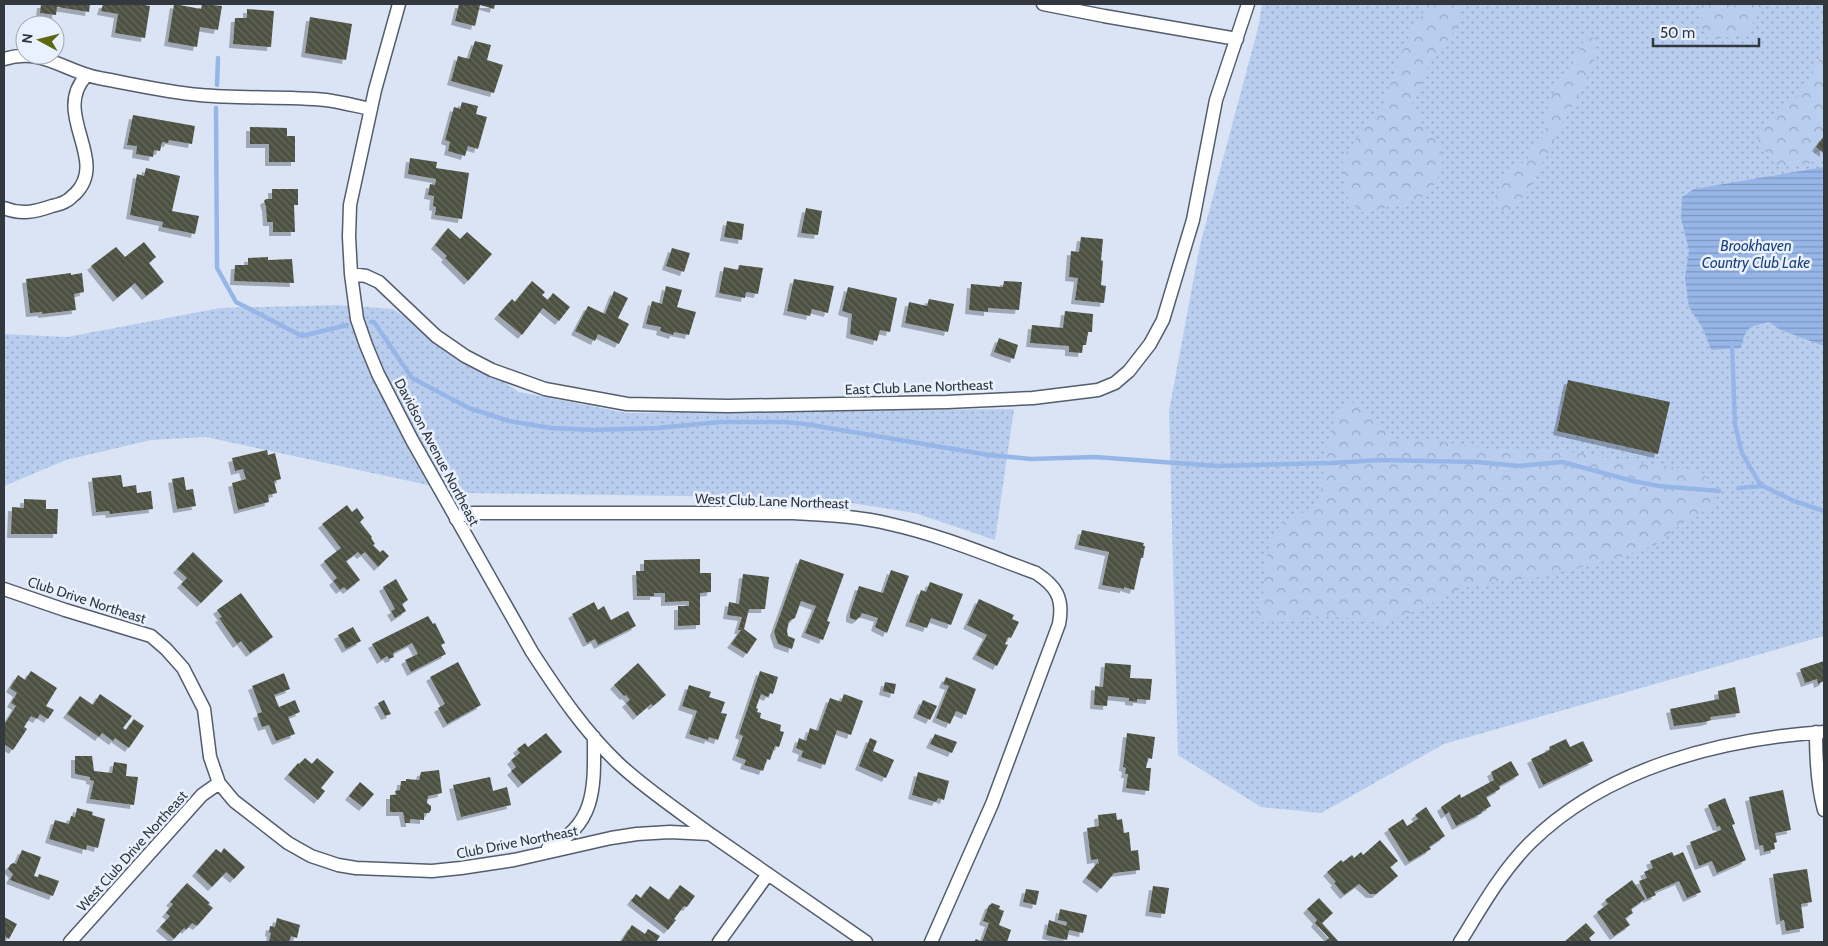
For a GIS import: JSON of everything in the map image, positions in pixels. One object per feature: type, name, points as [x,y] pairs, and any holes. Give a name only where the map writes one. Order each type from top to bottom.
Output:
[{"type":"street","name":"Davidson Avenue Northeast","points":[[399,4],[371,109],[350,205],[351,274],[357,319],[366,345],[378,374],[414,444],[532,652],[554,686],[594,737],[644,786],[710,834]]},
{"type":"street","points":[[1043,4],[1237,39]]},
{"type":"street","name":"East Club Lane Northeast","points":[[351,274],[366,276],[379,282],[436,336],[465,356],[492,370],[545,389],[626,404],[728,406],[948,402],[1033,398],[1098,390],[1115,383],[1129,371],[1150,344],[1163,320],[1193,220],[1216,100],[1248,4]]},
{"type":"street","points":[[4,60],[12,57],[46,59],[86,76],[199,95],[327,100],[371,109]]},
{"type":"street","points":[[4,208],[22,213],[38,211],[66,202],[81,188],[86,175],[87,160],[75,117],[74,97],[79,84],[86,76]]},
{"type":"street","name":"West Club Lane Northeast","points":[[456,519],[465,514],[474,513],[794,513],[840,516],[888,523],[934,535],[1036,573],[1049,582],[1056,590],[1060,601],[1059,624],[992,804],[930,942]]},
{"type":"street","name":"Club Drive Northeast","points":[[4,589],[65,610],[152,636],[182,668],[204,709],[210,757],[219,784],[234,801],[288,843],[311,856],[338,865],[356,868],[432,871],[486,865],[637,834],[670,832],[710,834]]},
{"type":"street","points":[[1460,942],[1498,881],[1529,844],[1566,812],[1616,782],[1680,757],[1743,742],[1820,732],[1816,764],[1820,796],[1824,810]]},
{"type":"street","points":[[532,855],[564,839],[586,813],[594,784],[594,737]]},
{"type":"street","name":"West Club Drive Northeast","points":[[70,942],[202,795],[219,784]]},
{"type":"street","points":[[710,834],[866,942]]},
{"type":"street","points":[[719,942],[768,874]]},
{"type":"green space","points":[[1262,4],[1824,4],[1824,636],[1444,744],[1321,813],[1261,807],[1178,755],[1169,411],[1200,245],[1258,28]]},
{"type":"green space","points":[[1428,4],[1458,4],[1461,22],[1429,65],[1412,104],[1427,133],[1439,143],[1443,167],[1429,195],[1364,213],[1348,201],[1342,158],[1384,102],[1407,40]]},
{"type":"green space","points":[[1699,4],[1766,4],[1745,34],[1709,40],[1701,25]]},
{"type":"green space","points":[[1586,37],[1597,38],[1594,63],[1528,192],[1507,213],[1492,204],[1503,179],[1529,157],[1546,127],[1548,104],[1555,89]]},
{"type":"green space","points":[[1824,41],[1824,158],[1806,164],[1779,167],[1759,144],[1758,131],[1801,94],[1819,61]]},
{"type":"green space","points":[[338,305],[393,309],[519,392],[627,413],[1014,409],[995,540],[915,513],[819,498],[465,493],[206,437],[151,440],[66,460],[4,486],[4,334],[67,337],[220,308]]},
{"type":"green space","points":[[1350,400],[1393,439],[1434,441],[1491,449],[1561,451],[1700,471],[1709,480],[1716,499],[1710,508],[1684,522],[1655,545],[1619,558],[1533,578],[1462,588],[1422,608],[1383,624],[1353,618],[1319,616],[1276,622],[1261,622],[1255,615],[1263,595],[1266,558],[1273,536],[1283,522],[1308,510],[1320,499],[1326,451],[1332,426],[1341,407]]},
{"type":"water","name":"Brookhaven Country Club Lake","points":[[1824,167],[1824,346],[1781,330],[1769,322],[1749,329],[1741,348],[1711,350],[1703,329],[1689,307],[1685,278],[1689,250],[1681,218],[1682,197],[1694,189]]},
{"type":"building","points":[[41,4],[90,4],[89,12],[57,7],[56,15],[40,13]]},
{"type":"building","points":[[103,4],[139,4],[150,6],[145,38],[115,33],[118,14],[101,11]]},
{"type":"building","points":[[174,4],[201,9],[202,4],[222,6],[218,30],[200,27],[197,47],[168,42]]},
{"type":"building","points":[[459,4],[495,4],[494,9],[480,5],[475,26],[455,21]]},
{"type":"building","points":[[247,9],[274,11],[271,47],[233,44],[235,18],[247,18]]},
{"type":"building","points":[[310,17],[352,24],[346,60],[305,53]]},
{"type":"building","points":[[475,41],[491,45],[487,60],[503,65],[494,93],[451,81],[458,56],[469,59]]},
{"type":"building","points":[[462,102],[478,106],[476,114],[487,117],[478,149],[468,146],[465,156],[448,151],[450,142],[445,140],[454,107],[460,109]]},
{"type":"building","points":[[133,115],[195,126],[192,144],[169,140],[168,143],[162,142],[160,151],[154,150],[153,157],[136,154],[137,146],[127,145]]},
{"type":"building","points":[[250,127],[287,128],[287,136],[295,136],[295,162],[269,162],[269,144],[250,144]]},
{"type":"building","points":[[1824,136],[1824,153],[1816,147]]},
{"type":"building","points":[[410,158],[437,162],[436,168],[469,173],[462,219],[435,215],[436,207],[433,206],[434,196],[428,195],[430,184],[435,185],[436,179],[408,174]]},
{"type":"building","points":[[146,168],[180,176],[172,211],[199,216],[195,234],[162,227],[163,222],[130,215],[137,174],[144,176]]},
{"type":"building","points":[[272,189],[298,189],[298,205],[294,205],[295,232],[273,232],[273,222],[267,222],[264,201],[272,199]]},
{"type":"building","points":[[806,208],[822,211],[818,235],[801,233]]},
{"type":"building","points":[[727,221],[744,224],[742,240],[724,237]]},
{"type":"building","points":[[448,228],[460,239],[467,232],[492,254],[468,281],[435,245]]},
{"type":"building","points":[[1081,237],[1103,239],[1101,285],[1106,286],[1104,303],[1075,300],[1078,278],[1069,277],[1071,251],[1079,252]]},
{"type":"building","points":[[144,242],[156,257],[149,263],[164,282],[146,296],[135,283],[117,298],[91,266],[116,247],[125,257]]},
{"type":"building","points":[[672,248],[690,253],[684,272],[666,266]]},
{"type":"building","points":[[268,257],[268,260],[292,259],[294,283],[234,281],[235,265],[248,265],[248,258]]},
{"type":"building","points":[[739,265],[763,268],[758,294],[746,292],[745,298],[719,293],[724,267],[738,270]]},
{"type":"building","points":[[71,273],[71,275],[82,273],[84,292],[74,294],[76,310],[42,314],[42,312],[30,313],[26,279]]},
{"type":"building","points":[[794,279],[834,286],[828,313],[812,309],[810,316],[787,311]]},
{"type":"building","points":[[532,281],[545,292],[542,295],[548,300],[553,293],[570,307],[559,321],[543,308],[522,335],[498,315],[512,299],[515,302]]},
{"type":"building","points":[[1004,281],[1022,282],[1019,310],[988,308],[988,312],[969,310],[971,284],[1003,287]]},
{"type":"building","points":[[666,286],[682,290],[677,307],[696,312],[689,335],[674,332],[673,335],[660,331],[661,327],[646,324],[652,301],[662,304]]},
{"type":"building","points":[[848,287],[897,298],[890,332],[880,330],[877,341],[850,334],[852,314],[842,311]]},
{"type":"building","points":[[614,291],[628,298],[618,318],[629,324],[619,344],[598,334],[595,341],[575,331],[588,306],[605,314]]},
{"type":"building","points":[[929,299],[954,304],[948,332],[905,323],[909,302],[927,306]]},
{"type":"building","points":[[1065,311],[1093,314],[1092,332],[1088,332],[1086,345],[1083,345],[1082,353],[1069,352],[1069,346],[1030,343],[1032,325],[1063,328]]},
{"type":"building","points":[[999,338],[1018,345],[1014,359],[994,352]]},
{"type":"building","points":[[1568,380],[1670,402],[1658,454],[1557,431]]},
{"type":"building","points":[[267,450],[268,455],[275,453],[281,479],[274,481],[277,493],[268,495],[269,502],[238,510],[232,483],[246,479],[243,469],[235,471],[232,458]]},
{"type":"building","points":[[121,475],[123,487],[136,485],[137,493],[151,491],[153,509],[110,514],[109,511],[96,512],[92,478]]},
{"type":"building","points":[[184,477],[186,490],[193,489],[196,506],[177,509],[172,479]]},
{"type":"building","points":[[24,499],[46,500],[46,509],[58,509],[57,534],[11,534],[12,507],[24,508]]},
{"type":"building","points":[[347,505],[352,512],[357,508],[364,518],[360,522],[372,537],[375,544],[373,545],[380,552],[383,550],[389,556],[378,567],[365,552],[361,555],[358,552],[346,561],[360,580],[347,590],[344,587],[340,590],[333,581],[337,578],[324,561],[341,548],[322,524]]},
{"type":"building","points":[[1082,530],[1144,543],[1143,558],[1141,558],[1134,590],[1102,585],[1109,552],[1078,545]]},
{"type":"building","points":[[193,552],[223,581],[201,603],[181,584],[187,578],[177,569]]},
{"type":"building","points":[[700,559],[700,573],[711,573],[711,592],[700,593],[700,625],[678,626],[678,606],[689,606],[689,601],[665,602],[665,593],[654,593],[654,596],[637,596],[636,571],[644,571],[644,560]]},
{"type":"building","points":[[800,559],[844,574],[827,621],[830,622],[823,640],[805,633],[816,606],[801,601],[795,618],[789,621],[787,631],[788,636],[795,639],[792,649],[778,644],[774,632]]},
{"type":"building","points":[[891,570],[909,576],[887,633],[875,627],[878,618],[862,613],[856,620],[850,618],[859,586],[883,593]]},
{"type":"building","points":[[743,574],[769,577],[765,609],[749,609],[744,629],[757,639],[747,654],[731,644],[741,630],[738,630],[742,617],[727,615],[729,602],[739,604]]},
{"type":"building","points":[[396,579],[408,600],[402,604],[406,611],[395,618],[391,611],[395,609],[383,587]]},
{"type":"building","points":[[930,582],[963,594],[951,625],[931,618],[927,628],[909,622],[921,590],[926,592]]},
{"type":"building","points":[[241,593],[273,637],[250,653],[241,641],[237,644],[219,618],[222,617],[217,610]]},
{"type":"building","points":[[979,599],[1014,615],[1012,619],[1019,622],[1011,638],[1008,637],[1005,644],[1008,645],[997,666],[976,655],[987,635],[967,625]]},
{"type":"building","points":[[594,602],[598,610],[604,606],[611,620],[628,611],[636,626],[598,645],[595,639],[587,643],[572,614]]},
{"type":"building","points":[[428,616],[433,624],[435,623],[445,643],[441,645],[446,654],[411,672],[405,660],[418,654],[412,643],[393,653],[394,657],[389,659],[387,656],[381,660],[372,644]]},
{"type":"building","points":[[353,627],[361,641],[346,649],[338,635]]},
{"type":"building","points":[[1824,661],[1824,681],[1818,684],[1817,679],[1805,683],[1800,669]]},
{"type":"building","points":[[458,662],[481,705],[447,724],[438,708],[445,704],[430,677]]},
{"type":"building","points":[[638,663],[666,695],[653,706],[651,704],[637,716],[626,703],[630,700],[614,685]]},
{"type":"building","points":[[1105,663],[1131,665],[1130,678],[1152,679],[1150,700],[1137,699],[1137,702],[1129,701],[1129,698],[1108,696],[1107,706],[1094,705],[1095,686],[1103,687]]},
{"type":"building","points":[[31,671],[57,688],[46,706],[54,710],[48,719],[40,714],[37,719],[31,716],[24,727],[27,729],[13,750],[4,744],[4,725],[16,706],[11,703],[17,693],[10,688],[18,675],[25,680]]},
{"type":"building","points":[[760,671],[778,677],[773,694],[770,693],[768,697],[761,694],[756,708],[758,709],[757,712],[761,713],[760,718],[781,725],[780,731],[784,732],[779,747],[775,746],[770,760],[767,759],[763,771],[744,765],[746,760],[736,756],[743,736],[739,734]]},
{"type":"building","points":[[284,673],[290,689],[274,695],[279,707],[295,700],[300,712],[288,717],[295,734],[276,741],[269,725],[262,727],[257,714],[262,712],[252,686]]},
{"type":"building","points":[[946,677],[976,689],[966,715],[956,711],[950,724],[936,718],[949,686],[943,684]]},
{"type":"building","points":[[885,682],[896,684],[894,694],[883,691]]},
{"type":"building","points":[[689,685],[711,692],[709,697],[725,702],[721,713],[727,714],[718,740],[709,737],[708,740],[689,734],[697,711],[682,706]]},
{"type":"building","points":[[1735,687],[1740,713],[1710,717],[1711,720],[1705,722],[1674,726],[1670,709],[1719,699],[1718,691]]},
{"type":"building","points":[[100,694],[132,716],[123,728],[126,730],[134,719],[144,726],[129,748],[115,738],[113,741],[102,733],[99,737],[67,714],[80,696],[93,705]]},
{"type":"building","points":[[844,694],[863,701],[851,735],[837,730],[825,765],[801,757],[803,751],[796,748],[799,738],[806,741],[810,728],[818,731],[830,698],[841,702]]},
{"type":"building","points":[[384,700],[391,714],[385,716],[378,703]]},
{"type":"building","points":[[923,700],[937,706],[930,720],[917,714]]},
{"type":"building","points":[[546,733],[562,752],[522,784],[511,771],[516,767],[511,760],[520,753],[517,749],[525,743],[528,747]]},
{"type":"building","points":[[1127,733],[1155,737],[1152,759],[1148,758],[1146,768],[1151,768],[1149,791],[1126,788],[1128,774],[1125,774],[1126,768],[1123,767]]},
{"type":"building","points":[[935,734],[957,742],[952,753],[930,744]]},
{"type":"building","points":[[870,738],[877,741],[873,751],[894,760],[886,778],[859,766]]},
{"type":"building","points":[[1566,739],[1570,747],[1583,741],[1593,761],[1543,785],[1531,759],[1550,750],[1549,747]]},
{"type":"building","points":[[75,756],[92,756],[94,771],[112,773],[114,762],[127,764],[126,776],[138,777],[134,805],[90,799],[94,781],[90,780],[90,777],[75,774]]},
{"type":"building","points":[[305,758],[312,764],[317,758],[334,772],[321,788],[325,791],[318,800],[288,775]]},
{"type":"building","points":[[1511,761],[1519,775],[1499,786],[1500,789],[1486,797],[1491,806],[1482,813],[1456,826],[1449,812],[1445,815],[1441,807],[1460,794],[1461,798],[1494,780],[1491,772]]},
{"type":"building","points":[[439,770],[442,793],[428,796],[427,803],[431,806],[431,810],[429,813],[424,813],[424,820],[410,819],[410,823],[405,823],[403,812],[390,812],[390,795],[396,795],[395,791],[400,790],[401,781],[406,781],[406,779],[419,780],[421,772]]},
{"type":"building","points":[[918,772],[949,781],[944,800],[938,798],[936,802],[912,795]]},
{"type":"building","points":[[490,777],[493,791],[507,787],[511,805],[461,817],[453,785]]},
{"type":"building","points":[[360,782],[374,794],[363,807],[349,796]]},
{"type":"building","points":[[1783,790],[1791,830],[1775,833],[1777,842],[1774,843],[1775,849],[1764,852],[1763,845],[1759,846],[1749,797]]},
{"type":"building","points":[[1725,798],[1735,824],[1732,825],[1746,860],[1717,873],[1712,861],[1699,866],[1690,842],[1721,830],[1720,826],[1717,827],[1708,805]]},
{"type":"building","points":[[1426,807],[1445,836],[1429,847],[1431,849],[1409,862],[1388,829],[1403,819],[1407,826],[1418,819],[1415,815]]},
{"type":"building","points":[[77,808],[93,812],[92,815],[105,819],[98,848],[87,845],[86,850],[49,839],[55,820],[69,824],[71,816],[75,817]]},
{"type":"building","points":[[1116,813],[1117,820],[1122,819],[1124,833],[1129,832],[1131,851],[1138,850],[1140,870],[1114,873],[1101,889],[1086,878],[1097,863],[1099,864],[1098,859],[1091,860],[1087,828],[1099,826],[1098,815]]},
{"type":"building","points":[[1380,840],[1398,861],[1390,867],[1398,876],[1376,894],[1370,894],[1359,884],[1344,895],[1327,872],[1341,860],[1343,862],[1352,855],[1354,858],[1361,852],[1363,855]]},
{"type":"building","points":[[224,848],[245,867],[234,879],[226,872],[212,887],[196,872],[216,849],[221,853]]},
{"type":"building","points":[[22,850],[41,857],[34,876],[38,877],[39,874],[59,881],[53,896],[10,880],[13,874],[8,869],[13,863],[16,864]]},
{"type":"building","points":[[1672,852],[1674,856],[1683,852],[1701,892],[1687,898],[1679,881],[1654,892],[1656,895],[1647,899],[1639,881],[1647,878],[1644,872],[1653,868],[1650,861]]},
{"type":"building","points":[[1807,869],[1812,902],[1801,904],[1804,928],[1786,931],[1784,920],[1780,921],[1773,874]]},
{"type":"building","points":[[1632,880],[1645,899],[1631,909],[1633,913],[1625,918],[1630,925],[1614,936],[1597,912],[1608,904],[1605,900]]},
{"type":"building","points":[[187,883],[210,903],[208,904],[213,908],[197,926],[192,923],[186,930],[184,928],[174,939],[160,927],[170,916],[166,913],[173,904],[170,902]]},
{"type":"building","points":[[680,885],[695,896],[687,907],[684,906],[668,930],[631,901],[636,894],[641,898],[650,886],[669,900]]},
{"type":"building","points":[[1153,886],[1169,888],[1165,914],[1149,912]]},
{"type":"building","points":[[1026,889],[1039,891],[1036,905],[1023,902]]},
{"type":"building","points":[[1319,898],[1333,913],[1322,923],[1339,942],[1324,942],[1329,938],[1315,923],[1317,920],[1307,909]]},
{"type":"building","points":[[992,903],[1000,906],[999,909],[1004,911],[999,925],[1011,930],[1007,942],[982,942],[989,923],[983,921],[989,905]]},
{"type":"building","points":[[1060,909],[1087,915],[1083,933],[1069,930],[1067,940],[1046,935],[1049,920],[1066,926],[1067,922],[1058,920]]},
{"type":"building","points":[[4,917],[17,924],[9,939],[4,936]]},
{"type":"building","points":[[277,918],[300,925],[297,938],[291,936],[289,942],[269,942],[270,926],[275,927]]},
{"type":"building","points":[[1586,923],[1595,933],[1589,938],[1592,942],[1564,942]]},
{"type":"building","points":[[632,925],[645,934],[648,929],[660,936],[656,942],[621,942]]},
{"type":"waterway","points":[[217,85],[218,58]]},
{"type":"waterway","points":[[216,108],[217,268],[236,302],[302,336],[347,325]]},
{"type":"waterway","points":[[371,322],[374,322],[412,378],[469,408],[509,421],[551,428],[593,430],[657,428],[721,422],[784,422],[989,455],[1031,459],[1095,457],[1217,466],[1380,460],[1477,462],[1519,466],[1562,462],[1659,486],[1719,491]]},
{"type":"waterway","points":[[1732,343],[1735,425],[1742,453],[1761,486]]},
{"type":"waterway","points":[[1738,488],[1763,486],[1794,501],[1824,511]]}]
